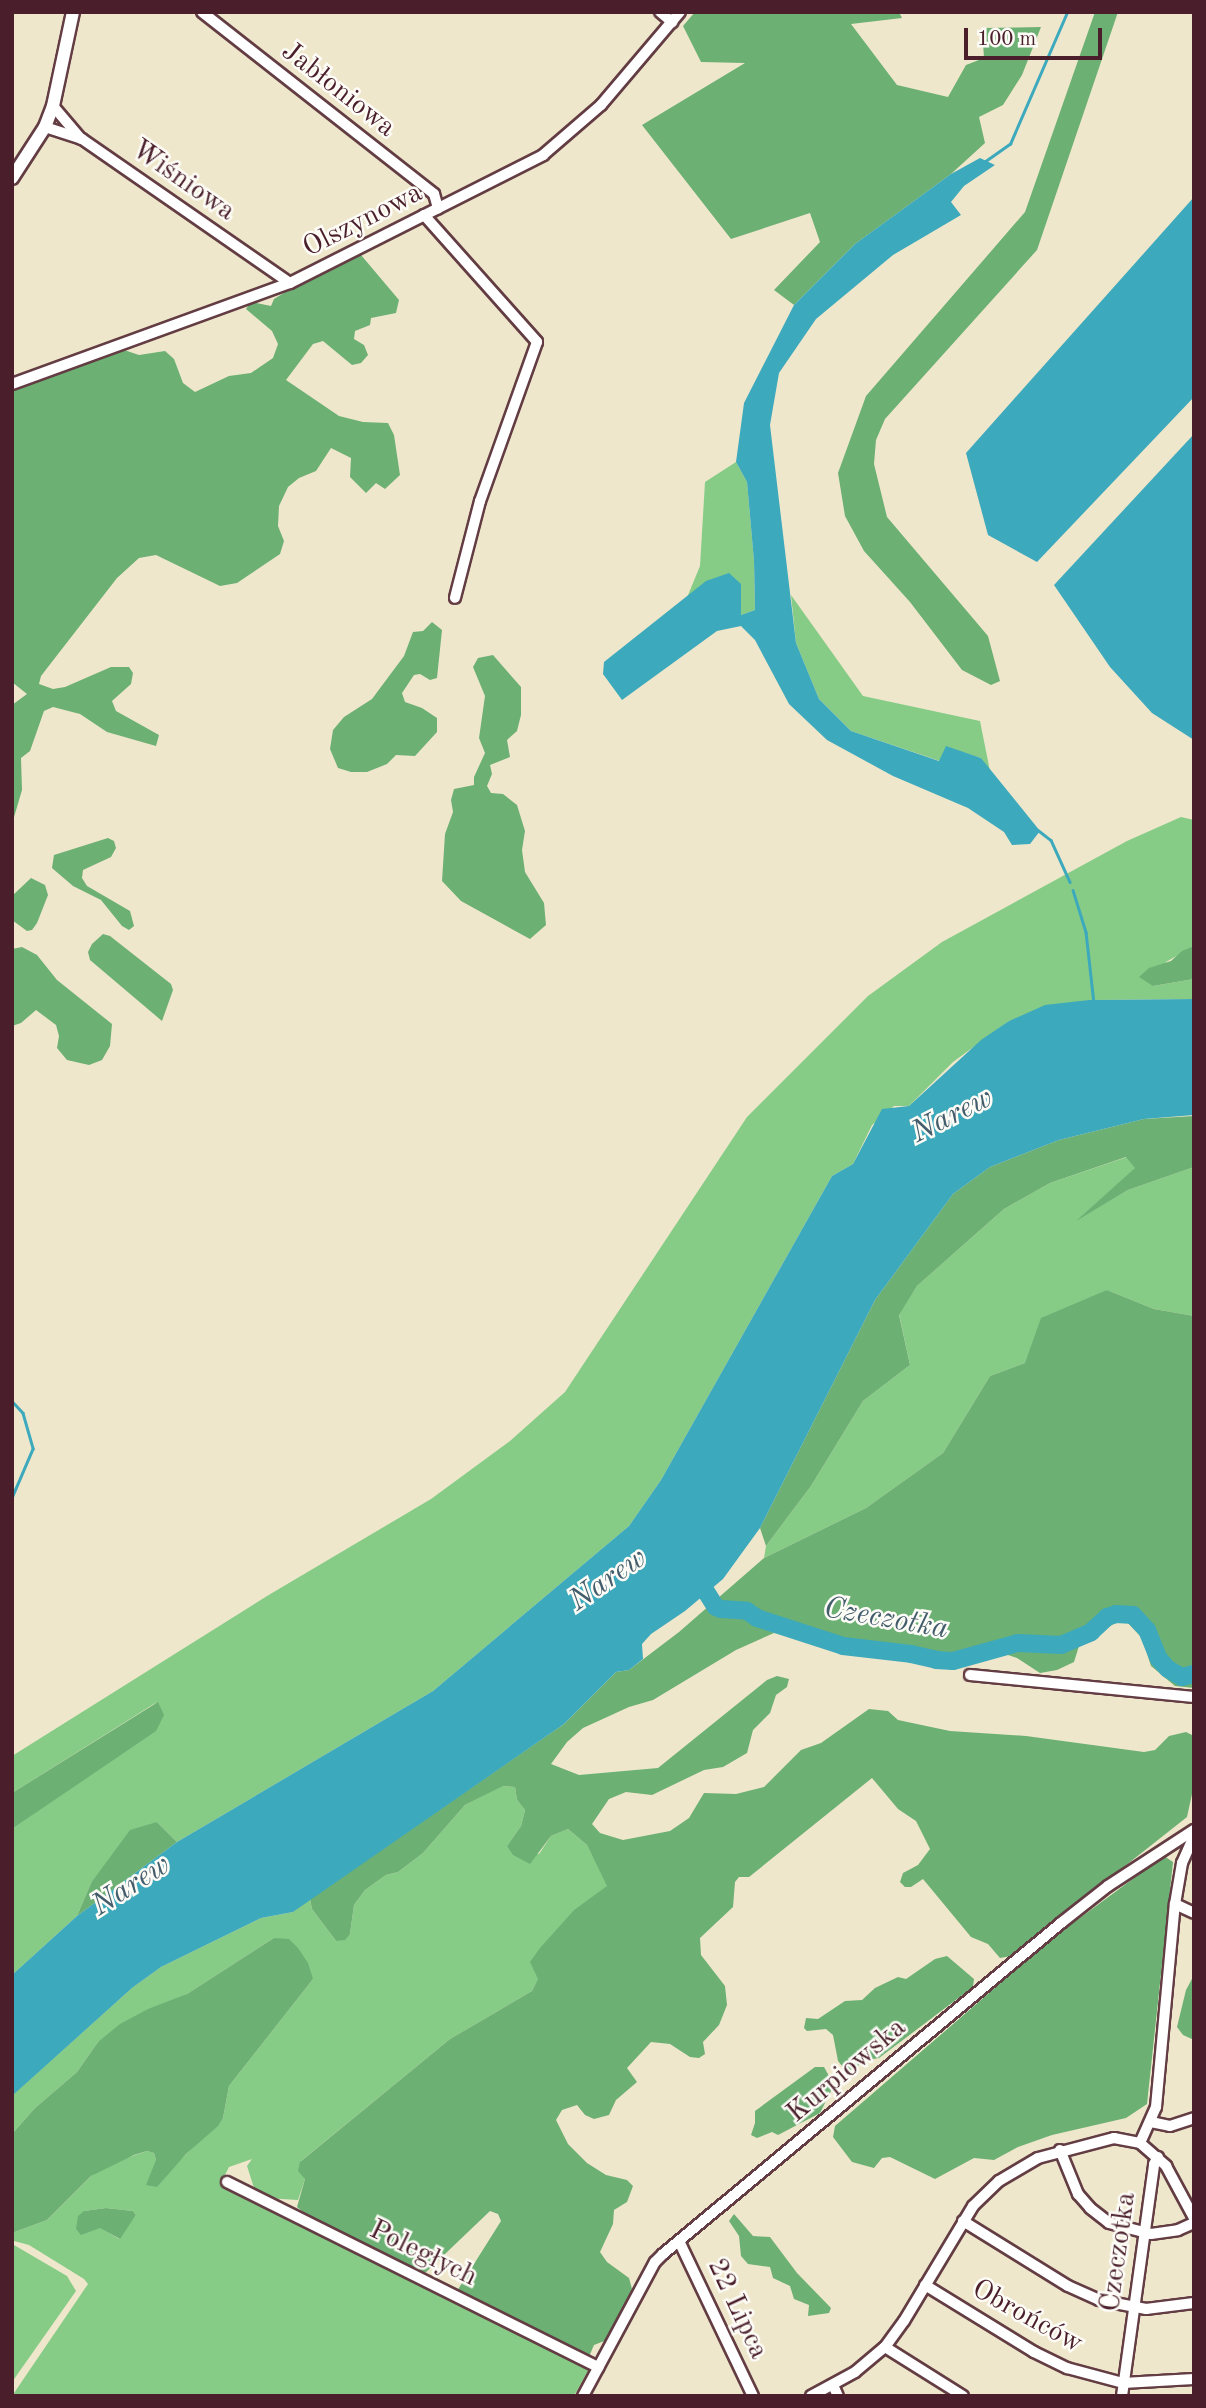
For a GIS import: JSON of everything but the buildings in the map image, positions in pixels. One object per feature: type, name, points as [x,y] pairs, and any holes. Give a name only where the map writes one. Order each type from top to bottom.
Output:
[{"type":"street","points":[[12,178],[45,127],[53,106],[72,12]]},
{"type":"street","name":"Jabłoniowa","points":[[202,12],[434,194],[438,208]]},
{"type":"street","points":[[660,12],[672,22]]},
{"type":"street","name":"Olszynowa","points":[[12,384],[290,283],[543,155],[570,135],[601,105],[680,12]]},
{"type":"street","points":[[53,106],[82,139]]},
{"type":"street","name":"Wiśniowa","points":[[45,127],[82,139],[290,283]]},
{"type":"street","points":[[424,215],[537,342],[480,501],[455,598]]},
{"type":"street","points":[[970,1675],[1194,1698]]},
{"type":"street","name":"Kurpiowska","points":[[583,2396],[655,2262],[1061,1923],[1115,1880],[1194,1830]]},
{"type":"street","points":[[1140,2143],[1152,2122],[1156,2107],[1175,1903],[1182,1863],[1194,1836]]},
{"type":"street","points":[[1175,1903],[1194,1913]]},
{"type":"street","points":[[1152,2122],[1170,2126],[1194,2118]]},
{"type":"street","points":[[811,2396],[861,2368],[885,2347],[963,2221],[980,2199],[1007,2175],[1038,2158],[1060,2150],[1114,2138],[1140,2143],[1158,2157],[1171,2174],[1194,2218]]},
{"type":"street","points":[[1060,2150],[1074,2188],[1090,2208],[1118,2227],[1144,2234],[1170,2232],[1194,2223]]},
{"type":"street","name":"Czeczotka","points":[[1122,2396],[1154,2164],[1158,2157]]},
{"type":"street","name":"Poległych","points":[[227,2182],[598,2367]]},
{"type":"street","points":[[963,2221],[1083,2294],[1134,2308],[1169,2308],[1194,2303]]},
{"type":"street","name":"22 Lipca","points":[[679,2241],[753,2396]]},
{"type":"street","name":"Obrońców","points":[[925,2285],[1049,2360],[1123,2383],[1194,2379]]},
{"type":"street","points":[[885,2347],[963,2396]]},
{"type":"street","points":[[833,2385],[838,2396]]},
{"type":"green space","points":[[695,12],[899,12],[902,18],[851,24],[897,85],[948,97],[966,65],[984,58],[982,28],[1041,27],[1022,75],[1003,105],[979,117],[985,143],[951,174],[855,244],[794,305],[774,290],[820,242],[810,213],[731,239],[642,125],[745,63],[701,62],[683,26]]},
{"type":"green space","points":[[1095,12],[1118,12],[1037,250],[885,419],[876,440],[874,464],[887,517],[988,636],[1000,681],[991,685],[962,670],[910,602],[864,551],[845,516],[838,473],[866,396],[1025,212]]},
{"type":"green space","points":[[361,255],[399,300],[396,313],[371,318],[370,325],[355,331],[354,339],[364,345],[368,355],[361,363],[352,365],[323,341],[313,344],[286,380],[339,416],[363,422],[388,423],[394,435],[400,475],[385,489],[376,483],[366,493],[350,477],[351,458],[331,448],[316,471],[299,478],[288,487],[279,506],[278,526],[284,541],[280,554],[237,583],[220,586],[156,555],[139,558],[117,578],[41,676],[39,684],[53,689],[65,687],[111,667],[129,667],[133,673],[131,684],[112,701],[116,711],[159,735],[156,746],[107,732],[80,714],[53,707],[44,711],[30,751],[21,758],[22,790],[12,824],[12,705],[27,694],[12,682],[12,387],[121,349],[139,355],[165,351],[174,359],[183,383],[195,392],[229,376],[251,373],[273,358],[278,344],[272,331],[246,309],[251,302],[271,306],[274,299],[292,288]]},
{"type":"green space","points":[[736,462],[747,482],[754,561],[755,610],[741,615],[686,600],[700,566],[705,482]]},
{"type":"green space","points":[[791,595],[863,696],[980,721],[990,771],[981,758],[946,747],[940,761],[851,731],[819,699],[796,643]]},
{"type":"green space","points":[[432,622],[442,630],[437,678],[430,680],[420,674],[414,675],[402,693],[405,702],[422,708],[437,718],[437,732],[415,756],[396,755],[387,764],[367,772],[351,772],[338,768],[330,749],[333,730],[344,717],[372,699],[404,656],[413,632],[423,631]]},
{"type":"green space","points":[[493,655],[521,687],[521,715],[517,731],[507,740],[510,757],[490,765],[492,774],[487,786],[491,793],[503,794],[517,805],[525,831],[522,850],[525,872],[544,903],[546,925],[530,939],[461,901],[442,881],[445,834],[453,812],[451,800],[454,789],[474,785],[474,777],[485,753],[479,738],[485,696],[473,667],[478,658]]},
{"type":"green space","points":[[1181,817],[1194,820],[1194,946],[1166,962],[1153,986],[1194,979],[1194,999],[1089,1000],[1009,1021],[953,1062],[909,1106],[894,1106],[872,1125],[853,1164],[832,1176],[661,1480],[629,1526],[433,1691],[177,1842],[157,1822],[91,1883],[77,1916],[12,1975],[12,1829],[67,1791],[157,1702],[12,1793],[12,1756],[267,1596],[431,1499],[510,1441],[565,1392],[747,1117],[868,996],[942,942],[1127,841]]},
{"type":"green space","points":[[108,838],[114,841],[116,848],[111,857],[83,870],[82,878],[87,886],[130,911],[134,926],[129,930],[122,926],[101,900],[73,886],[52,868],[54,855]]},
{"type":"green space","points":[[31,878],[45,885],[48,895],[37,923],[32,930],[27,931],[12,920],[12,896]]},
{"type":"green space","points":[[103,934],[110,936],[171,984],[173,990],[162,1021],[90,960],[88,952],[92,944]]},
{"type":"green space","points":[[1194,946],[1194,979],[1153,986],[1139,977],[1149,968],[1171,961],[1182,951]]},
{"type":"green space","points":[[22,947],[37,955],[57,980],[112,1024],[110,1046],[102,1060],[89,1065],[67,1060],[57,1048],[59,1036],[56,1025],[36,1010],[21,1023],[12,1026],[12,949]]},
{"type":"green space","points":[[1194,1116],[1194,1167],[1128,1190],[1076,1221],[1135,1168],[1126,1157],[1050,1183],[1004,1209],[917,1286],[899,1315],[910,1365],[863,1401],[811,1486],[766,1546],[760,1528],[875,1300],[953,1194],[990,1167],[1059,1140],[1144,1119]]},
{"type":"green space","points":[[1127,1157],[1136,1168],[1080,1218],[1128,1190],[1194,1167],[1194,1316],[1154,1309],[1107,1290],[1025,1363],[990,1376],[943,1453],[866,1508],[764,1558],[766,1546],[811,1486],[863,1401],[910,1365],[899,1314],[917,1286],[1004,1209],[1050,1183]]},
{"type":"green space","points":[[1107,1290],[1154,1309],[1194,1316],[1194,1688],[1175,1686],[1151,1666],[1142,1638],[1127,1622],[1115,1623],[1079,1646],[1074,1662],[1057,1670],[1040,1673],[1017,1658],[1002,1653],[947,1668],[869,1652],[849,1654],[794,1635],[774,1633],[736,1650],[653,1700],[629,1707],[583,1728],[567,1742],[551,1764],[579,1775],[658,1768],[767,1680],[777,1676],[789,1679],[787,1687],[776,1695],[770,1713],[753,1730],[747,1753],[723,1767],[704,1770],[652,1795],[626,1792],[609,1799],[592,1824],[600,1833],[623,1840],[670,1831],[689,1818],[704,1793],[736,1794],[764,1787],[801,1750],[821,1743],[869,1709],[888,1711],[898,1720],[950,1731],[1026,1736],[1144,1752],[1155,1750],[1169,1736],[1186,1732],[1194,1736],[1194,1785],[1187,1817],[1011,1956],[1000,1958],[988,1944],[971,1937],[923,1879],[911,1887],[905,1887],[900,1882],[903,1873],[918,1865],[930,1849],[916,1821],[898,1809],[872,1778],[749,1877],[739,1877],[735,1882],[733,1907],[700,1938],[701,1955],[725,1986],[727,2005],[719,2025],[703,2042],[705,2054],[699,2058],[690,2057],[670,2044],[651,2042],[627,2068],[637,2082],[616,2100],[609,2115],[594,2119],[585,2115],[577,2105],[562,2110],[556,2120],[568,2144],[587,2163],[606,2175],[627,2180],[633,2186],[627,2202],[614,2210],[613,2224],[600,2252],[607,2262],[629,2278],[632,2289],[607,2340],[594,2345],[588,2359],[457,2291],[501,2221],[498,2214],[490,2211],[423,2275],[312,2219],[297,2207],[305,2179],[298,2171],[300,2162],[450,2039],[532,1991],[538,1979],[530,1962],[540,1948],[575,1909],[607,1886],[587,1845],[568,1829],[551,1836],[530,1864],[513,1855],[507,1846],[521,1826],[525,1810],[517,1800],[515,1787],[503,1786],[465,1805],[423,1853],[398,1872],[386,1875],[365,1890],[354,1905],[350,1934],[345,1940],[336,1941],[312,1909],[310,1899],[564,1724],[616,1672],[629,1670],[679,1632],[764,1558],[866,1508],[943,1453],[990,1376],[1025,1363],[1041,1318]]},
{"type":"green space","points":[[158,1702],[164,1715],[156,1731],[12,1829],[12,1793]]},
{"type":"green space","points":[[502,1786],[515,1787],[517,1800],[525,1810],[521,1826],[507,1846],[539,1854],[551,1836],[568,1829],[587,1845],[608,1886],[575,1909],[532,1991],[450,2039],[301,2161],[305,2179],[298,2200],[266,2198],[255,2191],[247,2166],[252,2159],[229,2167],[221,2183],[590,2367],[574,2396],[12,2396],[88,2284],[29,2245],[14,2241],[14,2245],[67,2276],[76,2291],[12,2382],[12,2233],[47,2220],[91,2176],[109,2164],[147,2151],[154,2153],[156,2160],[173,2167],[223,2118],[229,2086],[313,1979],[274,1938],[187,1994],[98,2042],[77,2072],[35,2108],[12,2134],[12,2096],[132,1988],[161,1967],[261,1918],[293,1912],[310,1899],[312,1909],[336,1941],[350,1934],[354,1905],[365,1890],[386,1875],[398,1872],[423,1853],[465,1805]],"holes":[[[106,2208],[133,2211],[136,2215],[119,2239],[101,2228],[93,2228],[84,2211]]]},
{"type":"green space","points":[[157,1822],[177,1842],[77,1916],[91,1883],[130,1830]]},
{"type":"green space","points":[[1164,1856],[1173,1862],[1147,2104],[1126,2118],[1052,2135],[1018,2147],[994,2160],[974,2158],[935,2179],[890,2157],[882,2158],[874,2168],[852,2162],[833,2137],[835,2126],[1054,1937]]},
{"type":"green space","points":[[274,1938],[289,1939],[298,1948],[308,1963],[313,1979],[229,2086],[223,2118],[218,2126],[186,2154],[157,2187],[146,2185],[156,2160],[154,2153],[147,2151],[134,2155],[91,2176],[47,2220],[12,2233],[12,2134],[35,2108],[77,2072],[98,2042],[120,2024],[148,2009],[187,1994]]},
{"type":"green space","points":[[947,1956],[974,1979],[973,1987],[879,2058],[868,2060],[847,2072],[838,2061],[833,2035],[826,2029],[807,2031],[804,2028],[806,2018],[818,2019],[845,2001],[862,2000],[875,1988],[898,1977],[906,1979],[935,1959]]},
{"type":"green space","points":[[1194,1975],[1194,2040],[1183,2035],[1177,2027],[1186,1990]]},
{"type":"green space","points":[[815,2067],[824,2067],[834,2085],[820,2113],[778,2135],[772,2132],[757,2138],[751,2135],[755,2111]]},
{"type":"green space","points":[[106,2208],[133,2211],[136,2215],[120,2239],[100,2228],[81,2235],[76,2229],[78,2216],[84,2211]]},
{"type":"green space","points":[[734,2214],[753,2236],[770,2237],[797,2273],[831,2308],[829,2313],[808,2316],[809,2305],[794,2299],[790,2286],[773,2278],[770,2267],[748,2264],[741,2256],[739,2236],[729,2221]]},
{"type":"water","points":[[980,158],[995,165],[964,186],[951,202],[961,215],[893,255],[816,319],[779,373],[770,425],[796,643],[819,699],[851,731],[939,761],[946,746],[981,758],[1040,831],[1030,844],[1012,845],[1004,832],[968,808],[893,776],[827,740],[789,704],[755,640],[741,626],[717,631],[622,700],[603,674],[604,662],[706,581],[729,573],[741,584],[741,615],[755,610],[747,482],[736,462],[744,403],[794,305],[855,244],[951,174]]},
{"type":"water","points":[[1194,197],[1194,397],[1037,562],[988,535],[966,453]]},
{"type":"water","points":[[1194,434],[1194,740],[1152,713],[1110,667],[1054,585]]},
{"type":"water","name":"Narew","points":[[1194,999],[1194,1115],[1144,1119],[1059,1140],[990,1167],[953,1194],[875,1300],[760,1528],[723,1579],[685,1611],[651,1634],[642,1644],[643,1659],[629,1670],[616,1672],[564,1724],[293,1912],[261,1918],[161,1967],[132,1988],[12,2096],[12,1975],[77,1916],[177,1842],[433,1691],[629,1526],[661,1480],[832,1176],[853,1164],[882,1109],[909,1106],[981,1040],[1009,1021],[1045,1005],[1089,1000]]},
{"type":"waterway","points":[[984,162],[1010,144],[1067,12]]},
{"type":"waterway","points":[[1038,830],[1051,840],[1070,882]]},
{"type":"waterway","points":[[1073,890],[1086,932],[1094,1003]]},
{"type":"waterway","points":[[12,1401],[23,1413],[33,1449],[12,1498]]},
{"type":"waterway","name":"Czeczotka","points":[[695,1574],[716,1607],[721,1609],[747,1611],[757,1618],[843,1646],[911,1654],[936,1660],[953,1661],[1018,1643],[1061,1645],[1091,1632],[1107,1617],[1116,1614],[1133,1615],[1147,1630],[1159,1659],[1168,1669],[1182,1677],[1194,1674]]}]
